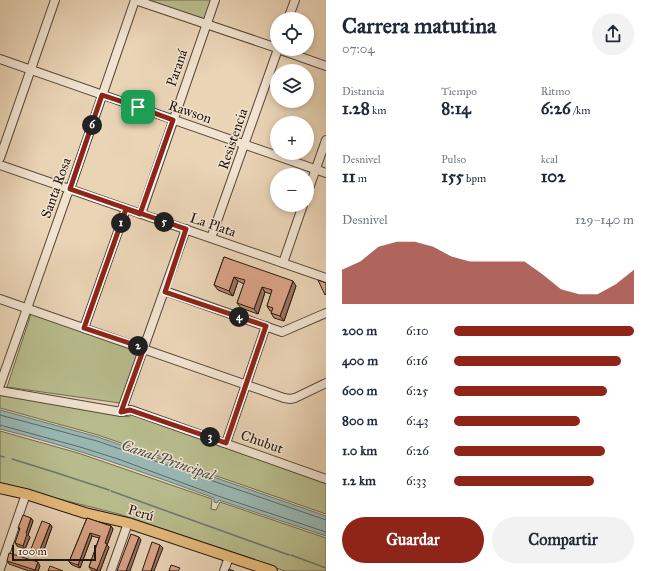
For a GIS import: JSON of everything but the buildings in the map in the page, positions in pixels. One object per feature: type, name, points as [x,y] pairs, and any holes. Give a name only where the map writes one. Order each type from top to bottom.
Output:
[{"type":"main road","name":"Perú","points":[[0,488],[26,494],[85,513],[128,523],[272,571]]},
{"type":"street","points":[[0,158],[55,0]]},
{"type":"street","points":[[135,0],[270,46]]},
{"type":"street","name":"Santa Rosa","points":[[0,385],[70,189],[135,0]]},
{"type":"street","name":"Paraná","points":[[140,214],[215,0]]},
{"type":"street","points":[[290,12],[294,0]]},
{"type":"street","name":"Resistencia","points":[[211,238],[276,56]]},
{"type":"street","points":[[298,56],[326,66]]},
{"type":"street","name":"Rawson","points":[[0,59],[326,173]]},
{"type":"street","points":[[314,175],[326,140]]},
{"type":"street","name":"La Plata","points":[[0,165],[326,278]]},
{"type":"street","points":[[84,328],[126,209]]},
{"type":"street","points":[[283,263],[301,212]]},
{"type":"street","points":[[121,412],[165,292],[186,229]]},
{"type":"street","points":[[165,292],[282,332],[326,313]]},
{"type":"street","points":[[0,298],[245,385],[290,399],[326,383]]},
{"type":"street","points":[[226,443],[266,326]]},
{"type":"street","name":"Chubut","points":[[0,391],[121,412],[130,410],[326,479]]},
{"type":"street","points":[[0,569],[26,494]]},
{"type":"street","points":[[111,571],[128,523]]},
{"type":"street","points":[[224,571],[229,557]]},
{"type":"green space","points":[[144,0],[212,0],[205,22]]},
{"type":"green space","points":[[31,314],[139,350],[120,403],[7,387]]},
{"type":"green space","points":[[0,394],[129,417],[132,414],[326,483],[326,514],[98,435],[0,408]]},
{"type":"green space","points":[[0,431],[78,453],[212,499],[211,509],[216,510],[220,502],[326,538],[326,571],[285,571],[119,514],[0,483]]},
{"type":"water","points":[[0,410],[98,437],[326,516],[326,536],[219,500],[217,503],[214,502],[214,498],[108,460],[0,429]]},
{"type":"waterway","points":[[0,456],[4,457]]},
{"type":"waterway","points":[[12,459],[109,490]]},
{"type":"waterway","points":[[111,491],[289,555]]},
{"type":"waterway","points":[[291,555],[326,568]]},
{"type":"route","points":[[138,107],[102,95],[70,189],[126,209],[186,229],[165,292],[266,326],[226,443],[130,410],[121,412],[144,348],[84,328],[126,209],[140,214],[173,120],[138,107]]},
{"type":"water label","name":"Canal Principal","points":[[168,460]]}]
